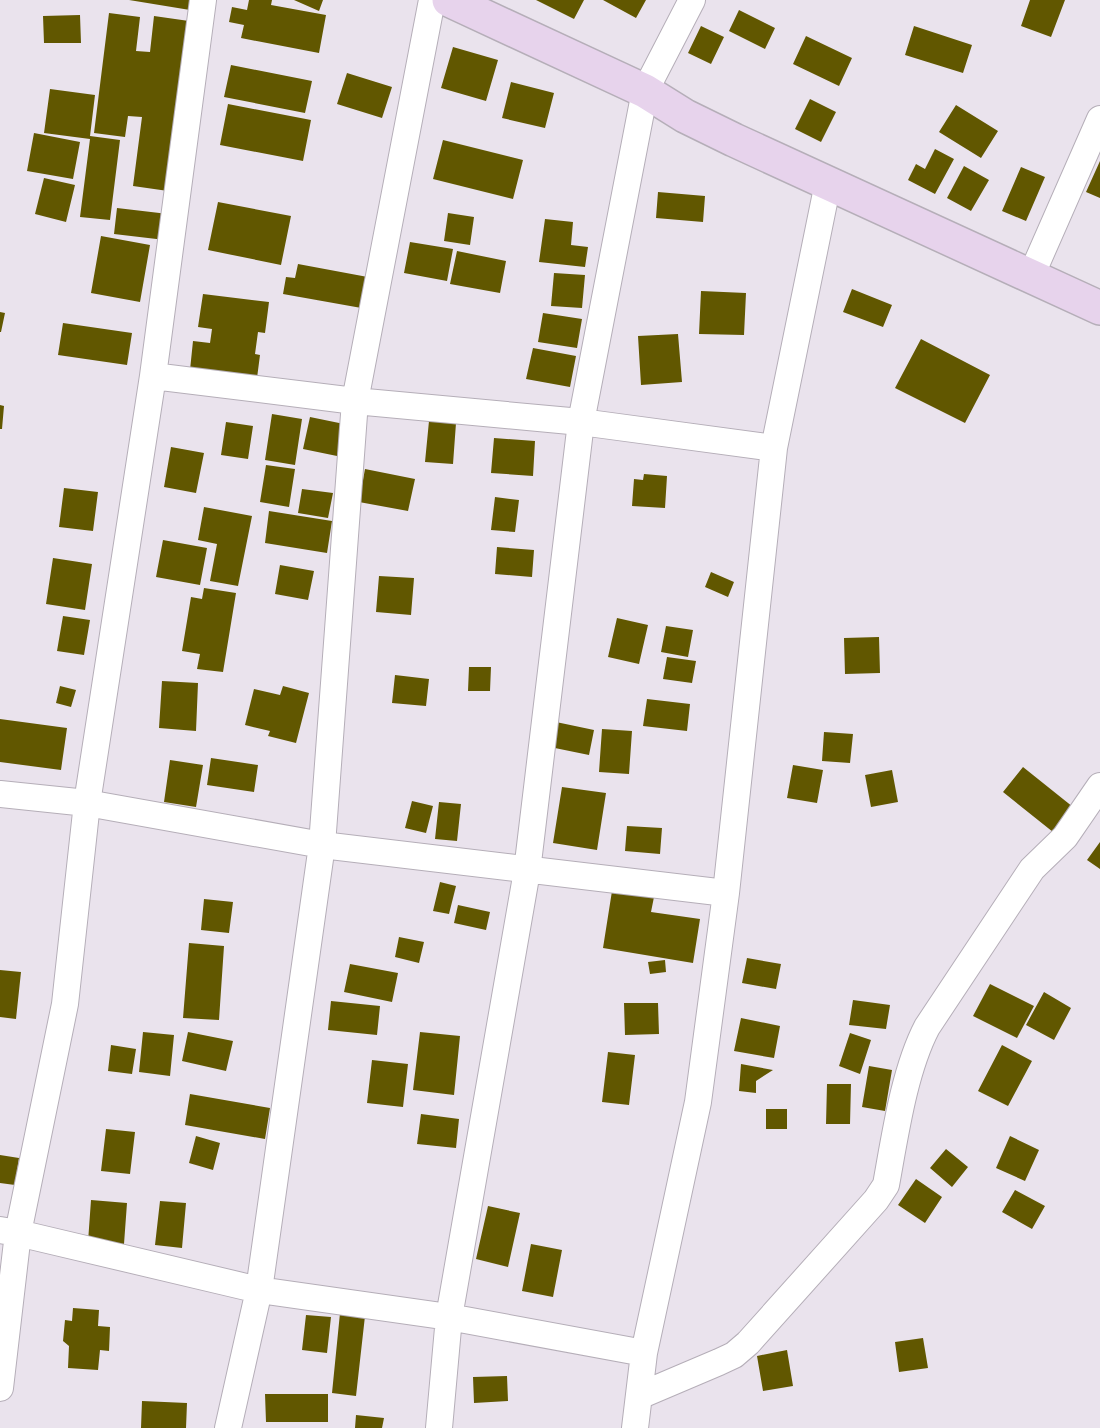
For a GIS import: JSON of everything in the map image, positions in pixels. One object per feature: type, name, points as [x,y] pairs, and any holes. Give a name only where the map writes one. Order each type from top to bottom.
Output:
[{"type":"street","points":[[0,1388],[9,1232],[65,1004],[87,803],[153,376],[203,0]]},
{"type":"street","points":[[228,1428],[259,1290],[322,845],[355,401],[432,0]]},
{"type":"street","points":[[449,0],[645,91],[685,116],[1100,308]]},
{"type":"street","points":[[439,1428],[450,1317],[527,871],[581,422],[645,91],[692,0]]},
{"type":"street","points":[[1031,276],[1100,119]]},
{"type":"street","points":[[635,1428],[644,1353],[698,1102],[726,893],[774,448],[828,183]]},
{"type":"street","points":[[153,376],[355,401],[581,422],[774,448]]},
{"type":"street","points":[[639,1396],[734,1355],[748,1343],[876,1200],[886,1185],[911,1067],[927,1027],[1032,869],[1065,837],[1100,786]]},
{"type":"street","points":[[0,794],[87,803],[322,845],[726,893]]},
{"type":"street","points":[[9,1232],[259,1290],[450,1317],[644,1353]]},
{"type":"building","points":[[129,0],[192,0],[190,10]]},
{"type":"building","points":[[249,0],[272,0],[271,5],[326,15],[319,53],[241,38],[244,25],[229,22],[232,7],[247,10]]},
{"type":"building","points":[[294,0],[323,0],[319,11]]},
{"type":"building","points":[[536,0],[584,0],[574,19]]},
{"type":"building","points":[[603,0],[646,0],[636,18]]},
{"type":"building","points":[[1030,0],[1065,0],[1051,37],[1021,26]]},
{"type":"building","points":[[739,10],[775,28],[765,49],[729,31]]},
{"type":"building","points":[[109,13],[140,17],[136,51],[150,52],[154,16],[189,21],[168,191],[133,186],[142,117],[128,116],[125,137],[94,133]]},
{"type":"building","points":[[80,15],[81,43],[44,43],[43,16]]},
{"type":"building","points":[[701,26],[724,37],[711,64],[688,53]]},
{"type":"building","points":[[914,26],[972,45],[963,73],[905,55]]},
{"type":"building","points":[[806,36],[852,58],[839,86],[793,64]]},
{"type":"building","points":[[453,47],[498,60],[486,101],[441,88]]},
{"type":"building","points":[[231,65],[312,81],[305,113],[224,97]]},
{"type":"building","points":[[347,73],[392,87],[382,118],[337,104]]},
{"type":"building","points":[[511,82],[554,93],[545,128],[502,118]]},
{"type":"building","points":[[50,89],[95,95],[90,136],[120,140],[110,220],[80,217],[90,139],[44,133]]},
{"type":"building","points":[[810,99],[836,112],[821,142],[795,129]]},
{"type":"building","points":[[228,104],[311,120],[303,161],[220,145]]},
{"type":"building","points":[[956,105],[998,131],[981,158],[939,132]]},
{"type":"building","points":[[34,133],[80,142],[73,179],[27,171]]},
{"type":"building","points":[[443,140],[523,160],[513,199],[433,179]]},
{"type":"building","points":[[935,149],[954,159],[935,194],[908,180],[916,164],[925,169]]},
{"type":"building","points":[[1100,161],[1100,198],[1086,192]]},
{"type":"building","points":[[964,166],[989,180],[971,211],[947,198]]},
{"type":"building","points":[[1021,167],[1045,177],[1026,221],[1002,211]]},
{"type":"building","points":[[44,178],[75,185],[66,222],[35,214]]},
{"type":"building","points":[[658,192],[705,196],[703,222],[656,218]]},
{"type":"building","points":[[218,202],[291,216],[281,265],[208,250]]},
{"type":"building","points":[[117,208],[168,214],[165,240],[114,234]]},
{"type":"building","points":[[448,213],[474,217],[470,245],[444,241]]},
{"type":"building","points":[[545,219],[573,222],[571,245],[588,247],[585,267],[539,262]]},
{"type":"building","points":[[101,236],[150,245],[140,302],[91,293]]},
{"type":"building","points":[[410,242],[453,249],[447,281],[404,273]]},
{"type":"building","points":[[457,251],[506,261],[500,293],[450,284]]},
{"type":"building","points":[[298,264],[373,278],[367,309],[283,294],[286,277],[295,278]]},
{"type":"building","points":[[554,273],[585,275],[582,308],[551,306]]},
{"type":"building","points":[[852,289],[892,305],[883,327],[843,312]]},
{"type":"building","points":[[701,291],[746,293],[744,335],[699,334]]},
{"type":"building","points":[[203,294],[269,302],[265,333],[258,332],[255,354],[260,355],[257,378],[190,370],[193,341],[210,343],[212,329],[198,327]]},
{"type":"building","points":[[0,312],[5,313],[1,332],[0,332]]},
{"type":"building","points":[[543,313],[582,319],[577,348],[538,342]]},
{"type":"building","points":[[63,323],[132,333],[127,365],[58,355]]},
{"type":"building","points":[[678,334],[682,382],[641,385],[638,336]]},
{"type":"building","points":[[921,339],[990,375],[965,423],[895,388]]},
{"type":"building","points":[[533,348],[576,356],[570,387],[526,379]]},
{"type":"building","points":[[0,405],[4,406],[2,429],[0,429]]},
{"type":"building","points":[[272,414],[302,419],[295,465],[265,460]]},
{"type":"building","points":[[310,417],[344,424],[337,456],[303,449]]},
{"type":"building","points":[[429,421],[456,423],[453,464],[425,462]]},
{"type":"building","points":[[226,422],[253,426],[248,459],[221,455]]},
{"type":"building","points":[[494,438],[535,441],[533,476],[491,473]]},
{"type":"building","points":[[171,447],[204,453],[196,493],[164,487]]},
{"type":"building","points":[[266,465],[295,469],[289,507],[260,502]]},
{"type":"building","points":[[365,469],[415,479],[408,511],[359,502]]},
{"type":"building","points":[[644,474],[667,476],[665,508],[632,506],[634,479],[643,480]]},
{"type":"building","points":[[64,488],[98,492],[93,531],[59,527]]},
{"type":"building","points":[[302,489],[333,493],[328,518],[298,513]]},
{"type":"building","points":[[495,497],[519,500],[515,532],[491,530]]},
{"type":"building","points":[[204,507],[252,516],[238,586],[210,581],[217,544],[198,540]]},
{"type":"building","points":[[269,511],[332,521],[327,553],[265,543]]},
{"type":"building","points":[[163,540],[207,548],[200,585],[156,577]]},
{"type":"building","points":[[497,547],[534,550],[532,577],[495,574]]},
{"type":"building","points":[[53,558],[92,564],[85,610],[46,604]]},
{"type":"building","points":[[280,565],[314,571],[308,600],[275,594]]},
{"type":"building","points":[[711,572],[734,582],[728,597],[705,587]]},
{"type":"building","points":[[379,576],[414,578],[411,615],[376,612]]},
{"type":"building","points":[[204,588],[236,593],[223,672],[197,669],[200,654],[182,651],[191,597],[202,599]]},
{"type":"building","points":[[63,616],[90,620],[84,655],[57,651]]},
{"type":"building","points":[[617,618],[648,625],[639,664],[608,657]]},
{"type":"building","points":[[666,626],[693,630],[688,657],[661,652]]},
{"type":"building","points":[[879,637],[880,673],[845,674],[844,638]]},
{"type":"building","points":[[667,657],[696,661],[692,683],[663,679]]},
{"type":"building","points":[[469,667],[491,667],[490,691],[468,691]]},
{"type":"building","points":[[395,675],[429,679],[426,706],[392,703]]},
{"type":"building","points":[[162,681],[198,683],[196,731],[159,728]]},
{"type":"building","points":[[60,686],[76,690],[71,707],[56,703]]},
{"type":"building","points":[[283,686],[309,693],[296,743],[268,736],[270,731],[245,725],[254,689],[280,695]]},
{"type":"building","points":[[647,699],[690,704],[687,731],[643,726]]},
{"type":"building","points":[[0,719],[67,728],[61,770],[0,762]]},
{"type":"building","points":[[556,722],[594,730],[589,755],[550,747]]},
{"type":"building","points":[[602,729],[632,731],[629,774],[599,772]]},
{"type":"building","points":[[824,732],[853,734],[850,763],[822,761]]},
{"type":"building","points":[[211,758],[258,765],[254,792],[207,785]]},
{"type":"building","points":[[170,760],[203,765],[196,807],[164,802]]},
{"type":"building","points":[[793,765],[823,770],[817,803],[787,798]]},
{"type":"building","points":[[1023,767],[1073,807],[1053,832],[1003,792]]},
{"type":"building","points":[[892,770],[898,802],[871,807],[865,775]]},
{"type":"building","points":[[562,787],[606,793],[597,850],[553,843]]},
{"type":"building","points":[[412,801],[433,806],[426,833],[405,828]]},
{"type":"building","points":[[439,802],[461,804],[457,841],[435,839]]},
{"type":"building","points":[[627,826],[662,828],[660,854],[625,851]]},
{"type":"building","points":[[1100,842],[1100,869],[1087,860]]},
{"type":"building","points":[[440,882],[456,886],[449,914],[433,911]]},
{"type":"building","points":[[612,891],[654,897],[651,912],[700,919],[693,963],[603,948]]},
{"type":"building","points":[[204,899],[233,902],[229,933],[201,930]]},
{"type":"building","points":[[458,905],[490,912],[486,930],[454,923]]},
{"type":"building","points":[[399,937],[424,942],[419,963],[395,957]]},
{"type":"building","points":[[189,943],[224,946],[219,1020],[183,1018]]},
{"type":"building","points":[[747,958],[781,964],[776,989],[742,983]]},
{"type":"building","points":[[665,960],[666,972],[650,974],[648,962]]},
{"type":"building","points":[[350,964],[398,973],[392,1002],[344,992]]},
{"type":"building","points":[[0,970],[21,972],[16,1019],[0,1017]]},
{"type":"building","points":[[990,984],[1034,1006],[1017,1038],[973,1016]]},
{"type":"building","points":[[1044,992],[1071,1008],[1054,1040],[1026,1025]]},
{"type":"building","points":[[853,1000],[890,1005],[886,1029],[849,1025]]},
{"type":"building","points":[[331,1001],[380,1006],[377,1035],[328,1030]]},
{"type":"building","points":[[624,1003],[658,1003],[659,1034],[625,1035]]},
{"type":"building","points":[[741,1018],[780,1026],[774,1058],[734,1051]]},
{"type":"building","points":[[143,1032],[174,1035],[170,1076],[139,1072]]},
{"type":"building","points":[[188,1032],[233,1041],[226,1071],[182,1061]]},
{"type":"building","points":[[420,1032],[460,1036],[454,1095],[413,1090]]},
{"type":"building","points":[[850,1033],[871,1040],[860,1074],[839,1066]]},
{"type":"building","points":[[111,1045],[136,1049],[132,1074],[108,1071]]},
{"type":"building","points":[[1002,1045],[1032,1061],[1008,1106],[978,1091]]},
{"type":"building","points":[[608,1052],[635,1055],[629,1105],[602,1102]]},
{"type":"building","points":[[372,1060],[408,1064],[403,1107],[367,1103]]},
{"type":"building","points":[[741,1064],[773,1070],[756,1081],[756,1093],[739,1091]]},
{"type":"building","points":[[869,1066],[892,1070],[885,1111],[862,1107]]},
{"type":"building","points":[[827,1084],[851,1084],[850,1124],[826,1124]]},
{"type":"building","points":[[190,1094],[270,1108],[265,1139],[185,1125]]},
{"type":"building","points":[[766,1109],[787,1109],[787,1129],[766,1129]]},
{"type":"building","points":[[421,1114],[459,1119],[456,1148],[417,1144]]},
{"type":"building","points":[[106,1129],[135,1132],[130,1174],[101,1171]]},
{"type":"building","points":[[196,1136],[220,1143],[213,1170],[189,1163]]},
{"type":"building","points":[[1010,1136],[1039,1150],[1025,1181],[996,1168]]},
{"type":"building","points":[[946,1149],[968,1167],[952,1187],[930,1168]]},
{"type":"building","points":[[0,1155],[19,1158],[15,1185],[0,1183]]},
{"type":"building","points":[[916,1179],[942,1197],[925,1223],[898,1205]]},
{"type":"building","points":[[1015,1190],[1045,1206],[1032,1229],[1002,1212]]},
{"type":"building","points":[[91,1200],[127,1203],[124,1244],[88,1242]]},
{"type":"building","points":[[160,1201],[186,1203],[182,1248],[155,1245]]},
{"type":"building","points":[[488,1206],[520,1213],[508,1267],[476,1259]]},
{"type":"building","points":[[531,1244],[562,1250],[553,1297],[522,1291]]},
{"type":"building","points":[[73,1308],[99,1310],[98,1326],[110,1327],[109,1351],[100,1350],[98,1370],[68,1368],[69,1346],[63,1341],[65,1320],[72,1321]]},
{"type":"building","points":[[340,1313],[365,1316],[356,1396],[332,1393]]},
{"type":"building","points":[[306,1315],[331,1317],[327,1353],[302,1350]]},
{"type":"building","points":[[923,1338],[928,1368],[899,1372],[895,1342]]},
{"type":"building","points":[[787,1350],[793,1386],[763,1391],[757,1356]]},
{"type":"building","points":[[507,1376],[508,1401],[474,1403],[473,1377]]},
{"type":"building","points":[[265,1394],[328,1394],[328,1422],[266,1422]]},
{"type":"building","points":[[142,1401],[187,1403],[186,1428],[141,1428]]},
{"type":"building","points":[[356,1415],[384,1418],[382,1428],[355,1428]]}]
